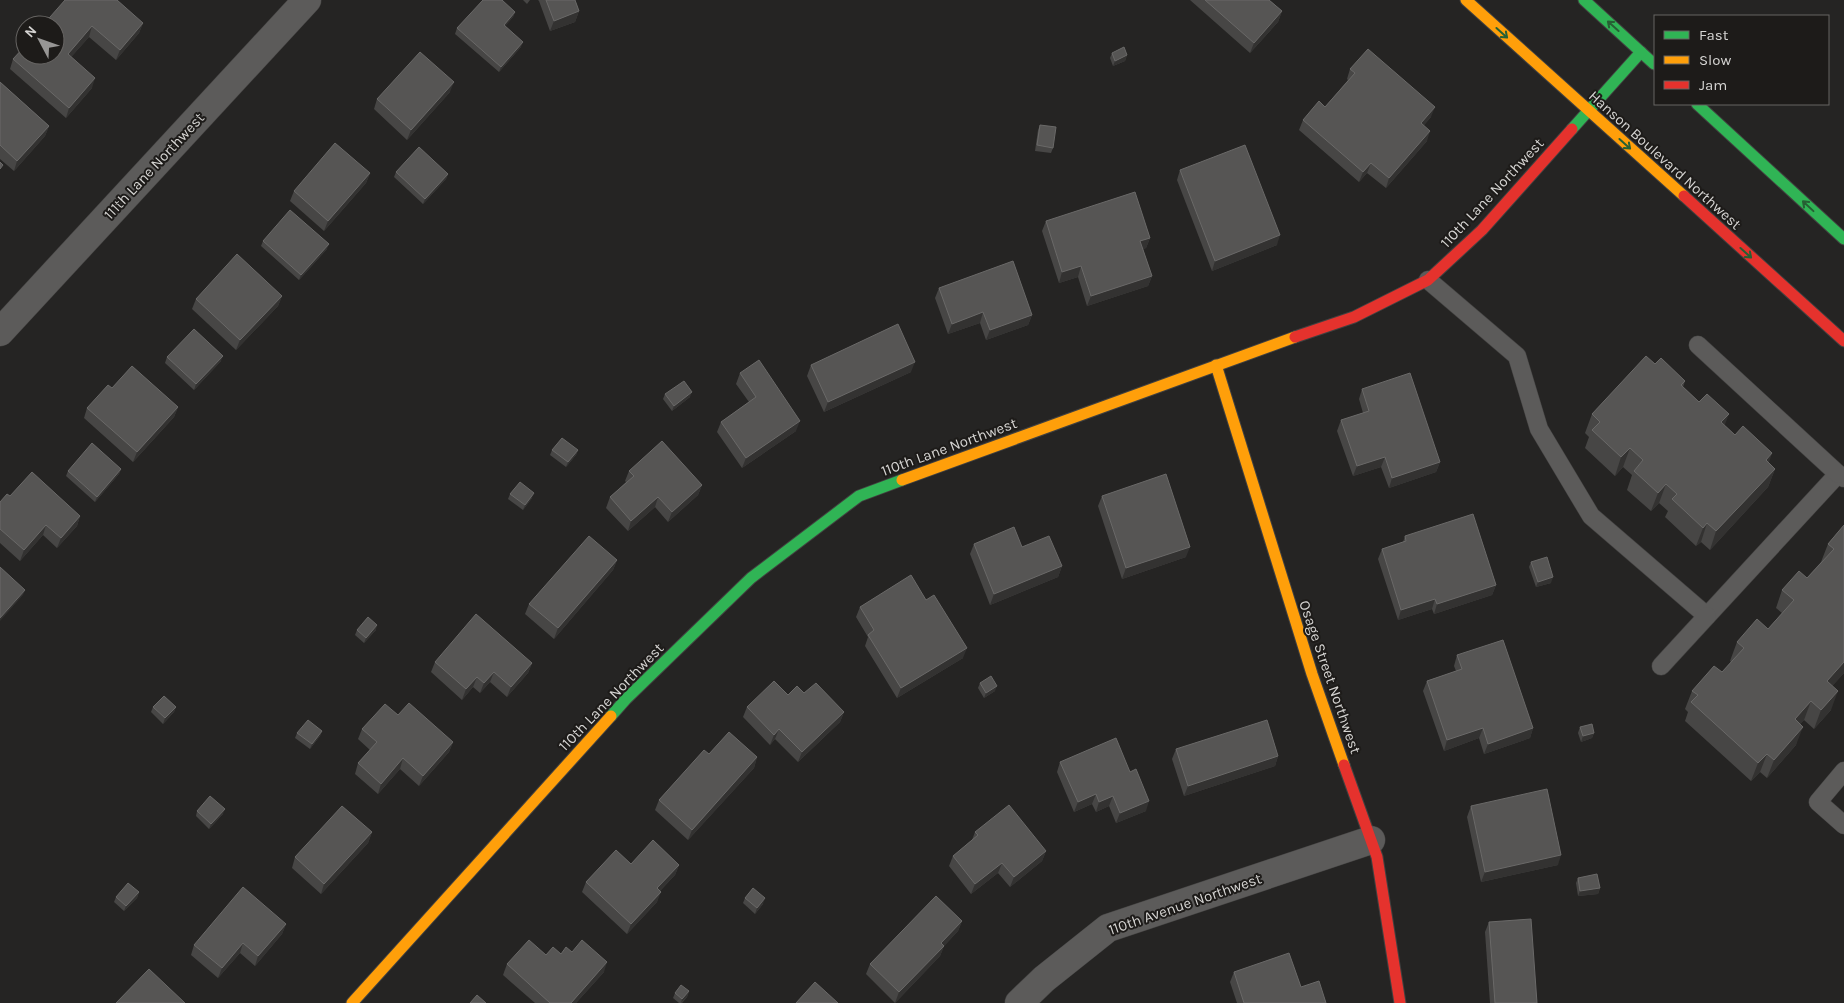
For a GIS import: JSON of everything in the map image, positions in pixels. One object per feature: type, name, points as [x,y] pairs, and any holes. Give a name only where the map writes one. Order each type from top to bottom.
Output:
[{"type":"street","name":"111th Lane Northwest","points":[[0,332],[307,0]]},
{"type":"street","name":"Hanson Boulevard Northwest","points":[[1466,0],[1844,341]]},
{"type":"street","points":[[1584,0],[1654,64]]},
{"type":"street","name":"110th Lane Northwest","points":[[352,1003],[626,698],[751,578],[859,496],[1216,365],[1354,317],[1428,280],[1482,230],[1641,52]]},
{"type":"street","points":[[1698,105],[1844,240]]},
{"type":"street","name":"Osage Street Northwest","points":[[1216,365],[1312,674],[1377,857],[1400,1003]]},
{"type":"street","name":"110th Avenue Northwest","points":[[1019,1003],[1044,979],[1108,928],[1371,840]]},
{"type":"lane","points":[[1428,280],[1517,356],[1539,429],[1591,516],[1707,616]]},
{"type":"lane","points":[[1660,666],[1841,476],[1698,345]]},
{"type":"lane","points":[[1844,771],[1818,802],[1844,824]]},
{"type":"building","points":[[65,0],[117,0],[143,23],[120,50],[92,26],[68,54],[95,78],[69,108],[20,65],[65,65],[65,15],[52,15]]},
{"type":"building","points":[[483,0],[502,0],[515,12],[504,25],[523,42],[501,67],[457,28]]},
{"type":"building","points":[[546,0],[575,0],[579,11],[554,21]]},
{"type":"building","points":[[1205,0],[1269,0],[1282,11],[1254,43]]},
{"type":"building","points":[[1124,47],[1127,55],[1115,61],[1112,53]]},
{"type":"building","points":[[1368,49],[1435,107],[1421,123],[1430,131],[1389,178],[1371,163],[1363,172],[1303,120],[1319,101],[1325,107],[1355,73],[1350,69]]},
{"type":"building","points":[[420,52],[454,82],[411,130],[377,99]]},
{"type":"building","points":[[0,82],[49,126],[17,161],[0,145]]},
{"type":"building","points":[[1040,125],[1056,127],[1053,148],[1037,145]]},
{"type":"building","points":[[335,143],[370,173],[328,221],[294,191]]},
{"type":"building","points":[[1245,145],[1280,235],[1215,261],[1180,170]]},
{"type":"building","points":[[419,147],[448,174],[425,199],[396,172]]},
{"type":"building","points":[[1135,192],[1150,238],[1140,241],[1152,276],[1091,296],[1081,266],[1062,272],[1046,221]]},
{"type":"building","points":[[290,210],[329,244],[301,275],[263,241]]},
{"type":"building","points":[[237,254],[282,296],[240,340],[196,299]]},
{"type":"building","points":[[1013,261],[1032,315],[990,330],[983,312],[952,324],[939,288]]},
{"type":"building","points":[[898,324],[915,362],[828,402],[811,365]]},
{"type":"building","points":[[194,329],[223,356],[196,384],[167,357]]},
{"type":"building","points":[[1646,356],[1655,364],[1661,358],[1685,381],[1681,385],[1699,402],[1707,394],[1729,414],[1721,422],[1735,435],[1743,426],[1772,453],[1766,460],[1775,469],[1716,531],[1707,523],[1703,528],[1672,499],[1677,494],[1666,484],[1658,493],[1634,471],[1643,460],[1630,448],[1621,457],[1592,430],[1600,422],[1592,414]]},
{"type":"building","points":[[759,360],[800,421],[746,458],[721,422],[756,397],[740,373]]},
{"type":"building","points":[[132,366],[178,407],[137,452],[87,408],[108,385],[112,388]]},
{"type":"building","points":[[1410,373],[1440,462],[1392,478],[1385,457],[1357,466],[1341,420],[1369,411],[1362,389]]},
{"type":"building","points":[[684,381],[692,392],[674,406],[665,394]]},
{"type":"building","points":[[562,438],[578,450],[568,462],[552,450]]},
{"type":"building","points":[[662,441],[702,485],[672,512],[658,497],[631,521],[610,497],[634,476],[629,471]]},
{"type":"building","points":[[92,443],[121,469],[97,497],[68,471]]},
{"type":"building","points":[[32,472],[80,516],[61,538],[46,525],[24,550],[0,529],[0,502],[7,494],[10,496]]},
{"type":"building","points":[[1166,474],[1190,547],[1126,568],[1102,496]]},
{"type":"building","points":[[520,482],[534,493],[525,505],[510,494]]},
{"type":"building","points":[[1473,514],[1496,585],[1437,604],[1435,599],[1401,610],[1382,549],[1406,541],[1405,536]]},
{"type":"building","points":[[1844,525],[1844,662],[1827,681],[1838,691],[1821,710],[1811,701],[1795,719],[1803,727],[1774,760],[1767,754],[1758,763],[1691,702],[1698,695],[1692,691],[1714,666],[1722,672],[1744,648],[1737,642],[1757,619],[1768,629],[1794,600],[1782,590],[1799,571],[1807,578],[1834,549],[1828,544]]},
{"type":"building","points":[[1014,527],[1022,547],[1049,536],[1062,566],[994,594],[974,544]]},
{"type":"building","points":[[589,536],[617,560],[558,628],[529,604]]},
{"type":"building","points":[[1547,557],[1553,577],[1538,582],[1531,562]]},
{"type":"building","points":[[0,567],[25,590],[0,618]]},
{"type":"building","points":[[911,575],[926,600],[934,595],[967,648],[901,688],[868,635],[874,630],[860,607]]},
{"type":"building","points":[[476,614],[532,663],[511,687],[494,672],[484,683],[477,677],[466,689],[435,662]]},
{"type":"building","points":[[368,617],[377,625],[366,638],[357,630]]},
{"type":"building","points":[[1503,640],[1533,728],[1488,744],[1483,728],[1447,740],[1427,681],[1462,669],[1457,655]]},
{"type":"building","points":[[991,676],[997,686],[986,693],[980,683]]},
{"type":"building","points":[[774,681],[788,695],[797,686],[804,693],[816,683],[844,712],[802,752],[779,729],[774,735],[747,707]]},
{"type":"building","points":[[164,696],[176,707],[165,718],[153,707]]},
{"type":"building","points":[[409,703],[453,742],[423,776],[403,758],[381,784],[358,763],[377,742],[362,729],[385,704],[398,715]]},
{"type":"building","points":[[308,720],[322,731],[312,744],[297,733]]},
{"type":"building","points":[[1267,720],[1278,756],[1188,786],[1176,749]]},
{"type":"building","points":[[1592,724],[1594,733],[1583,736],[1580,727]]},
{"type":"building","points":[[729,732],[757,757],[692,830],[659,800],[704,750],[709,754]]},
{"type":"building","points":[[1116,738],[1130,772],[1136,769],[1149,801],[1120,813],[1113,796],[1099,802],[1096,794],[1078,802],[1060,762]]},
{"type":"building","points":[[1547,789],[1561,855],[1485,872],[1471,806]]},
{"type":"building","points":[[210,796],[225,809],[211,824],[197,811]]},
{"type":"building","points":[[1009,805],[1046,851],[1014,877],[1002,863],[975,884],[953,856],[978,835],[975,832]]},
{"type":"building","points":[[342,806],[372,832],[324,884],[295,857]]},
{"type":"building","points":[[653,840],[679,865],[657,888],[661,892],[631,924],[586,882],[616,850],[631,864]]},
{"type":"building","points":[[1597,874],[1600,888],[1580,891],[1578,878]]},
{"type":"building","points":[[128,883],[139,892],[126,906],[116,897]]},
{"type":"building","points":[[243,887],[286,924],[258,956],[243,943],[222,968],[194,945]]},
{"type":"building","points":[[753,888],[765,898],[757,908],[745,898]]},
{"type":"building","points":[[936,896],[962,921],[941,943],[944,946],[899,992],[870,964]]},
{"type":"building","points":[[1531,919],[1537,1003],[1495,1003],[1489,922]]},
{"type":"building","points":[[529,940],[546,955],[553,947],[561,954],[566,947],[572,952],[582,940],[607,962],[571,1003],[550,1003],[507,964]]},
{"type":"building","points":[[1289,953],[1301,987],[1319,981],[1326,1003],[1244,1003],[1234,972]]},
{"type":"building","points":[[149,969],[185,1003],[116,1003]]},
{"type":"building","points":[[815,982],[838,1003],[796,1003]]},
{"type":"building","points":[[681,985],[689,991],[682,999],[675,993]]},
{"type":"building","points":[[477,995],[486,1003],[470,1003]]},
{"type":"traffic: fast","points":[[1584,0],[1654,64]]},
{"type":"traffic: fast","points":[[1572,129],[1641,52]]},
{"type":"traffic: fast","points":[[1698,105],[1844,239]]},
{"type":"traffic: fast","points":[[611,716],[626,699],[751,578],[859,496],[902,480]]},
{"type":"traffic: slow","points":[[1466,0],[1684,196]]},
{"type":"traffic: slow","points":[[902,480],[1295,337]]},
{"type":"traffic: slow","points":[[1216,365],[1312,674],[1344,765]]},
{"type":"traffic: slow","points":[[352,1003],[611,716]]},
{"type":"traffic: jam","points":[[1295,337],[1354,317],[1428,280],[1482,230],[1572,129]]},
{"type":"traffic: jam","points":[[1684,196],[1844,341]]},
{"type":"traffic: jam","points":[[1344,765],[1377,857],[1400,1003]]}]
